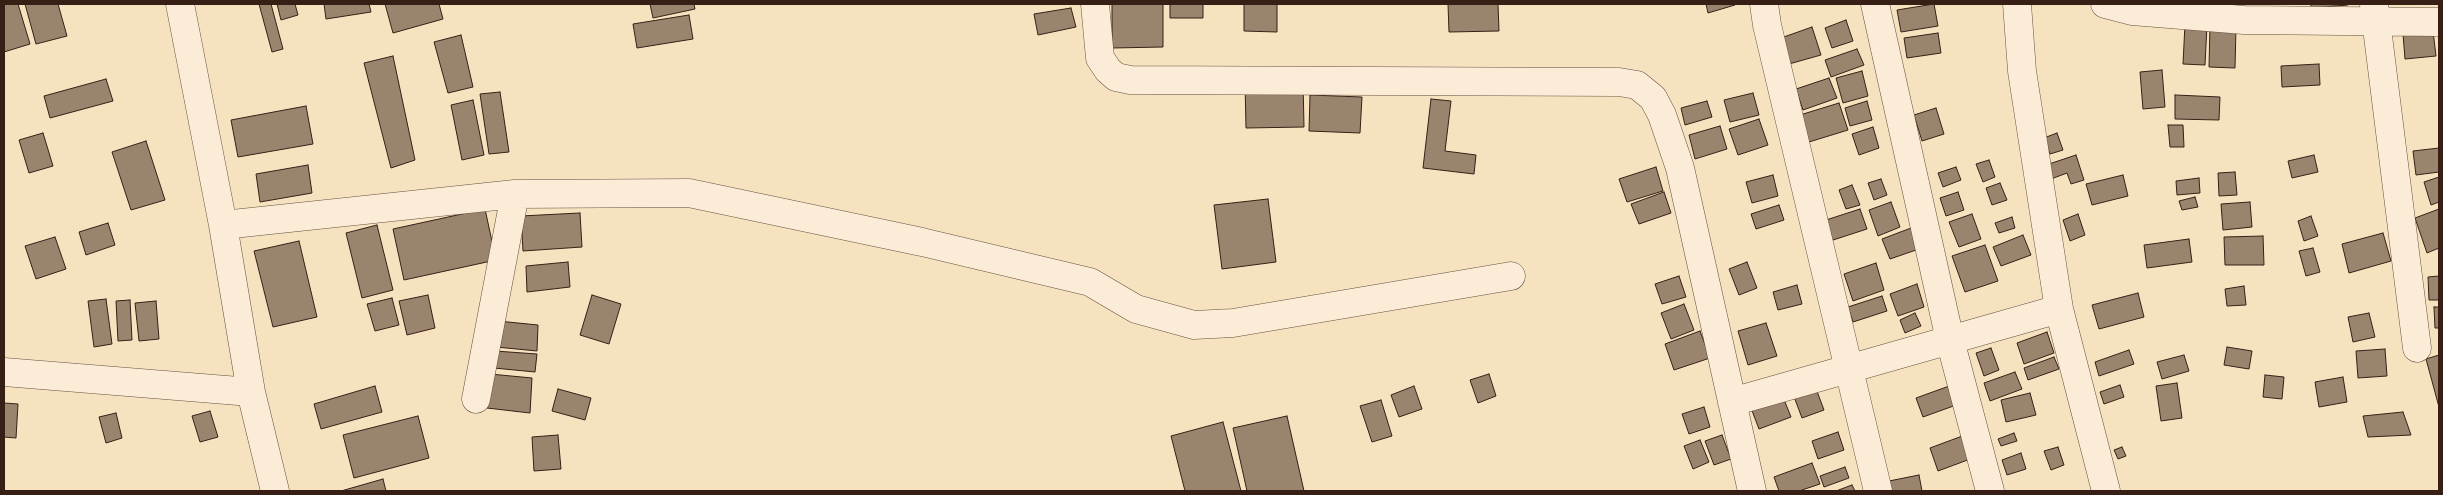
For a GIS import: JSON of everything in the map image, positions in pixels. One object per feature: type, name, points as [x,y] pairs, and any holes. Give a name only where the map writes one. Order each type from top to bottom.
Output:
[{"type":"street","points":[[180,4],[223,225],[251,392],[275,491]]},
{"type":"street","points":[[1095,4],[1100,58],[1108,70],[1116,77],[1130,80],[1620,82],[1637,86],[1653,98],[1662,115],[1680,168],[1752,491]]},
{"type":"street","points":[[1764,4],[1767,25],[1878,491]]},
{"type":"street","points":[[1875,4],[1950,340],[1990,491]]},
{"type":"street","points":[[2017,4],[2022,71],[2059,309],[2106,491]]},
{"type":"street","points":[[2105,4],[2132,12],[2244,20],[2375,13],[2439,22]]},
{"type":"street","points":[[2375,13],[2417,348]]},
{"type":"street","points":[[223,225],[515,194],[689,193],[922,242],[1090,282],[1136,309],[1194,325],[1233,324],[1512,276]]},
{"type":"street","points":[[476,398],[515,194]]},
{"type":"street","points":[[1732,402],[2059,309]]},
{"type":"street","points":[[4,372],[251,392]]},
{"type":"building","points":[[4,4],[18,4],[30,44],[4,52]]},
{"type":"building","points":[[25,4],[58,4],[67,36],[36,44]]},
{"type":"building","points":[[259,4],[271,4],[283,49],[272,52]]},
{"type":"building","points":[[277,4],[295,4],[298,15],[281,20]]},
{"type":"building","points":[[324,4],[369,4],[371,12],[326,19]]},
{"type":"building","points":[[385,4],[439,4],[443,19],[393,33]]},
{"type":"building","points":[[650,4],[694,4],[695,9],[653,18]]},
{"type":"building","points":[[1112,4],[1163,4],[1163,47],[1112,48]]},
{"type":"building","points":[[1170,4],[1203,4],[1203,18],[1170,18]]},
{"type":"building","points":[[1244,4],[1277,4],[1277,32],[1244,31]]},
{"type":"building","points":[[1448,4],[1498,4],[1499,31],[1449,32]]},
{"type":"building","points":[[1706,4],[1735,4],[1735,5],[1708,13]]},
{"type":"building","points":[[1934,4],[1938,26],[1901,32],[1897,10]]},
{"type":"building","points":[[2311,4],[2348,4],[2348,5],[2311,8]]},
{"type":"building","points":[[1071,8],[1076,27],[1038,35],[1034,14]]},
{"type":"building","points":[[689,15],[693,39],[637,48],[633,24]]},
{"type":"building","points":[[1846,20],[1853,41],[1832,48],[1825,28]]},
{"type":"building","points":[[2185,24],[2207,25],[2205,65],[2183,64]]},
{"type":"building","points":[[2210,26],[2236,27],[2235,68],[2209,67]]},
{"type":"building","points":[[1812,27],[1821,55],[1789,64],[1781,38]]},
{"type":"building","points":[[2433,31],[2436,56],[2405,59],[2403,34]]},
{"type":"building","points":[[1938,33],[1941,53],[1907,58],[1904,38]]},
{"type":"building","points":[[461,35],[473,87],[448,93],[434,42]]},
{"type":"building","points":[[1857,49],[1864,65],[1831,77],[1825,60]]},
{"type":"building","points":[[393,56],[415,160],[391,168],[364,63]]},
{"type":"building","points":[[2319,64],[2320,85],[2282,87],[2281,66]]},
{"type":"building","points":[[2162,70],[2165,107],[2143,109],[2140,72]]},
{"type":"building","points":[[1862,71],[1868,96],[1843,103],[1836,78]]},
{"type":"building","points":[[1829,78],[1837,98],[1803,110],[1796,89]]},
{"type":"building","points":[[106,79],[113,101],[50,118],[44,96]]},
{"type":"building","points":[[1303,81],[1304,127],[1246,128],[1245,82]]},
{"type":"building","points":[[500,92],[509,152],[489,154],[480,94]]},
{"type":"building","points":[[1753,93],[1759,115],[1730,122],[1724,100]]},
{"type":"building","points":[[1310,95],[1362,97],[1360,133],[1309,131]]},
{"type":"building","points":[[2175,95],[2220,97],[2219,120],[2175,119]]},
{"type":"building","points":[[1431,99],[1451,101],[1445,151],[1476,155],[1474,174],[1423,168]]},
{"type":"building","points":[[473,100],[484,155],[462,160],[451,105]]},
{"type":"building","points":[[1707,101],[1712,117],[1685,125],[1681,108]]},
{"type":"building","points":[[1867,101],[1872,120],[1850,126],[1845,108]]},
{"type":"building","points":[[1839,103],[1848,130],[1809,142],[1800,115]]},
{"type":"building","points":[[306,106],[313,144],[238,157],[231,120]]},
{"type":"building","points":[[1936,108],[1944,134],[1922,141],[1914,115]]},
{"type":"building","points":[[1759,119],[1768,145],[1738,155],[1729,129]]},
{"type":"building","points":[[2168,125],[2183,125],[2184,147],[2170,147]]},
{"type":"building","points":[[1720,126],[1727,149],[1695,159],[1689,135]]},
{"type":"building","points":[[1873,127],[1879,148],[1859,155],[1852,134]]},
{"type":"building","points":[[43,133],[53,166],[29,173],[19,140]]},
{"type":"building","points":[[2057,133],[2063,150],[2050,154],[2044,138]]},
{"type":"building","points":[[146,141],[165,200],[131,210],[112,152]]},
{"type":"building","points":[[2439,148],[2439,172],[2416,175],[2413,151]]},
{"type":"building","points":[[2076,155],[2084,180],[2071,184],[2067,173],[2051,179],[2046,165]]},
{"type":"building","points":[[2314,155],[2318,172],[2292,178],[2288,161]]},
{"type":"building","points":[[1989,160],[1995,177],[1983,182],[1976,164]]},
{"type":"building","points":[[308,165],[312,193],[260,202],[256,174]]},
{"type":"building","points":[[1656,167],[1663,191],[1627,202],[1619,179]]},
{"type":"building","points":[[1956,167],[1961,180],[1943,187],[1938,173]]},
{"type":"building","points":[[2235,172],[2237,195],[2219,196],[2218,173]]},
{"type":"building","points":[[1773,175],[1778,196],[1752,203],[1746,182]]},
{"type":"building","points":[[2123,175],[2128,196],[2092,205],[2086,184]]},
{"type":"building","points":[[2439,177],[2439,202],[2431,205],[2424,182]]},
{"type":"building","points":[[2199,178],[2200,193],[2177,195],[2176,181]]},
{"type":"building","points":[[1881,179],[1887,195],[1874,200],[1868,183]]},
{"type":"building","points":[[2000,183],[2007,200],[1992,205],[1986,188]]},
{"type":"building","points":[[1852,185],[1860,205],[1846,209],[1839,190]]},
{"type":"building","points":[[1664,192],[1671,213],[1639,224],[1631,204]]},
{"type":"building","points":[[1958,192],[1964,210],[1946,216],[1940,198]]},
{"type":"building","points":[[2195,197],[2198,207],[2182,210],[2179,201]]},
{"type":"building","points":[[1268,199],[1276,262],[1222,269],[1214,205]]},
{"type":"building","points":[[1891,202],[1900,227],[1878,236],[1869,210]]},
{"type":"building","points":[[2250,202],[2252,227],[2223,230],[2221,204]]},
{"type":"building","points":[[1779,205],[1784,220],[1756,229],[1751,214]]},
{"type":"building","points":[[485,209],[496,260],[404,280],[393,229]]},
{"type":"building","points":[[1860,209],[1867,229],[1830,241],[1823,221]]},
{"type":"building","points":[[2439,209],[2439,248],[2427,253],[2415,218]]},
{"type":"building","points":[[580,213],[582,247],[523,251],[521,216]]},
{"type":"building","points":[[1972,214],[1981,239],[1959,247],[1949,222]]},
{"type":"building","points":[[2078,214],[2085,235],[2070,241],[2063,220]]},
{"type":"building","points":[[2311,216],[2318,236],[2304,241],[2298,221]]},
{"type":"building","points":[[2012,217],[2015,228],[1999,233],[1995,223]]},
{"type":"building","points":[[108,223],[115,245],[86,255],[79,232]]},
{"type":"building","points":[[377,225],[393,290],[362,298],[346,233]]},
{"type":"building","points":[[1911,228],[1919,249],[1890,259],[1882,239]]},
{"type":"building","points":[[2383,233],[2391,261],[2349,273],[2342,244]]},
{"type":"building","points":[[2023,235],[2031,255],[2001,266],[1993,247]]},
{"type":"building","points":[[2263,236],[2264,265],[2225,265],[2224,237]]},
{"type":"building","points":[[55,237],[66,269],[36,279],[25,246]]},
{"type":"building","points":[[2189,239],[2192,262],[2147,268],[2144,245]]},
{"type":"building","points":[[299,241],[317,317],[273,327],[254,251]]},
{"type":"building","points":[[1985,245],[1998,281],[1965,292],[1952,256]]},
{"type":"building","points":[[2313,248],[2320,272],[2306,276],[2299,251]]},
{"type":"building","points":[[568,262],[570,287],[527,292],[526,266]]},
{"type":"building","points":[[1747,262],[1757,288],[1739,295],[1729,269]]},
{"type":"building","points":[[1876,263],[1884,290],[1853,301],[1844,274]]},
{"type":"building","points":[[1679,276],[1686,297],[1662,304],[1655,284]]},
{"type":"building","points":[[2439,276],[2439,300],[2429,300],[2428,277]]},
{"type":"building","points":[[1917,284],[1924,307],[1898,316],[1890,294]]},
{"type":"building","points":[[1797,285],[1802,304],[1778,310],[1773,292]]},
{"type":"building","points":[[2244,286],[2246,305],[2227,306],[2225,289]]},
{"type":"building","points":[[2138,293],[2144,317],[2099,329],[2092,305]]},
{"type":"building","points":[[428,295],[435,328],[407,335],[399,301]]},
{"type":"building","points":[[592,295],[621,304],[609,344],[580,335]]},
{"type":"building","points":[[1882,296],[1887,311],[1853,322],[1848,307]]},
{"type":"building","points":[[392,298],[399,325],[375,331],[367,304]]},
{"type":"building","points":[[106,299],[112,344],[94,347],[88,301]]},
{"type":"building","points":[[130,300],[132,340],[118,341],[116,301]]},
{"type":"building","points":[[156,301],[159,339],[139,341],[135,303]]},
{"type":"building","points":[[1684,304],[1694,330],[1671,339],[1661,313]]},
{"type":"building","points":[[2434,307],[2439,307],[2439,328],[2435,328]]},
{"type":"building","points":[[1915,313],[1921,326],[1905,333],[1900,320]]},
{"type":"building","points":[[2369,313],[2375,337],[2353,342],[2348,317]]},
{"type":"building","points":[[498,321],[538,325],[537,351],[496,347]]},
{"type":"building","points":[[1766,323],[1777,356],[1748,365],[1738,331]]},
{"type":"building","points":[[1700,331],[1710,358],[1674,370],[1665,344]]},
{"type":"building","points":[[2047,332],[2054,353],[2024,364],[2017,343]]},
{"type":"building","points":[[2227,347],[2252,351],[2249,369],[2224,365]]},
{"type":"building","points":[[1991,348],[1999,370],[1984,376],[1976,353]]},
{"type":"building","points":[[2385,349],[2387,376],[2358,378],[2356,351]]},
{"type":"building","points":[[2129,350],[2134,364],[2099,376],[2095,362]]},
{"type":"building","points":[[495,351],[537,354],[535,372],[494,368]]},
{"type":"building","points":[[2184,355],[2189,371],[2162,379],[2157,362]]},
{"type":"building","points":[[2439,355],[2439,407],[2426,359]]},
{"type":"building","points":[[2054,357],[2059,369],[2028,380],[2024,368]]},
{"type":"building","points":[[2015,372],[2022,389],[1990,401],[1984,383]]},
{"type":"building","points":[[490,374],[532,378],[530,413],[487,408]]},
{"type":"building","points":[[1489,374],[1496,396],[1478,403],[1470,380]]},
{"type":"building","points":[[2265,375],[2284,377],[2282,399],[2263,397]]},
{"type":"building","points":[[2343,377],[2347,402],[2319,407],[2315,382]]},
{"type":"building","points":[[2177,383],[2182,418],[2161,421],[2156,386]]},
{"type":"building","points":[[1952,385],[1959,404],[1923,417],[1916,398]]},
{"type":"building","points":[[2120,385],[2124,397],[2104,404],[2100,392]]},
{"type":"building","points":[[375,386],[382,412],[321,429],[314,404]]},
{"type":"building","points":[[1414,386],[1422,409],[1399,417],[1391,395]]},
{"type":"building","points":[[1815,386],[1824,410],[1802,418],[1793,394]]},
{"type":"building","points":[[558,389],[591,398],[585,420],[552,411]]},
{"type":"building","points":[[2030,393],[2036,415],[2006,422],[2001,400]]},
{"type":"building","points":[[1783,397],[1791,417],[1759,429],[1751,408]]},
{"type":"building","points":[[1381,400],[1392,436],[1372,442],[1360,406]]},
{"type":"building","points":[[4,403],[18,404],[16,438],[4,437]]},
{"type":"building","points":[[1704,407],[1710,427],[1689,434],[1682,414]]},
{"type":"building","points":[[210,411],[218,437],[200,442],[192,416]]},
{"type":"building","points":[[2403,412],[2411,435],[2368,437],[2363,416]]},
{"type":"building","points":[[116,413],[122,438],[106,443],[99,417]]},
{"type":"building","points":[[418,416],[429,458],[354,478],[343,435]]},
{"type":"building","points":[[1287,416],[1304,491],[1247,491],[1233,428]]},
{"type":"building","points":[[1223,422],[1241,491],[1185,491],[1171,436]]},
{"type":"building","points":[[1838,432],[1844,450],[1818,459],[1812,441]]},
{"type":"building","points":[[2014,433],[2017,441],[2001,446],[1998,439]]},
{"type":"building","points":[[558,435],[561,469],[534,471],[532,437]]},
{"type":"building","points":[[1722,435],[1731,459],[1714,465],[1705,441]]},
{"type":"building","points":[[1965,435],[1973,458],[1938,471],[1930,448]]},
{"type":"building","points":[[1700,440],[1709,462],[1693,469],[1684,446]]},
{"type":"building","points":[[2058,447],[2064,465],[2051,470],[2044,451]]},
{"type":"building","points":[[2122,447],[2126,456],[2118,459],[2114,450]]},
{"type":"building","points":[[2021,453],[2026,469],[2007,475],[2002,460]]},
{"type":"building","points":[[1812,463],[1820,484],[1799,491],[1779,491],[1774,477]]},
{"type":"building","points":[[1845,467],[1849,478],[1824,487],[1820,476]]},
{"type":"building","points":[[1919,475],[1922,491],[1891,491],[1889,481]]},
{"type":"building","points":[[383,479],[386,491],[341,491]]},
{"type":"building","points":[[1852,485],[1855,491],[1836,491]]}]
